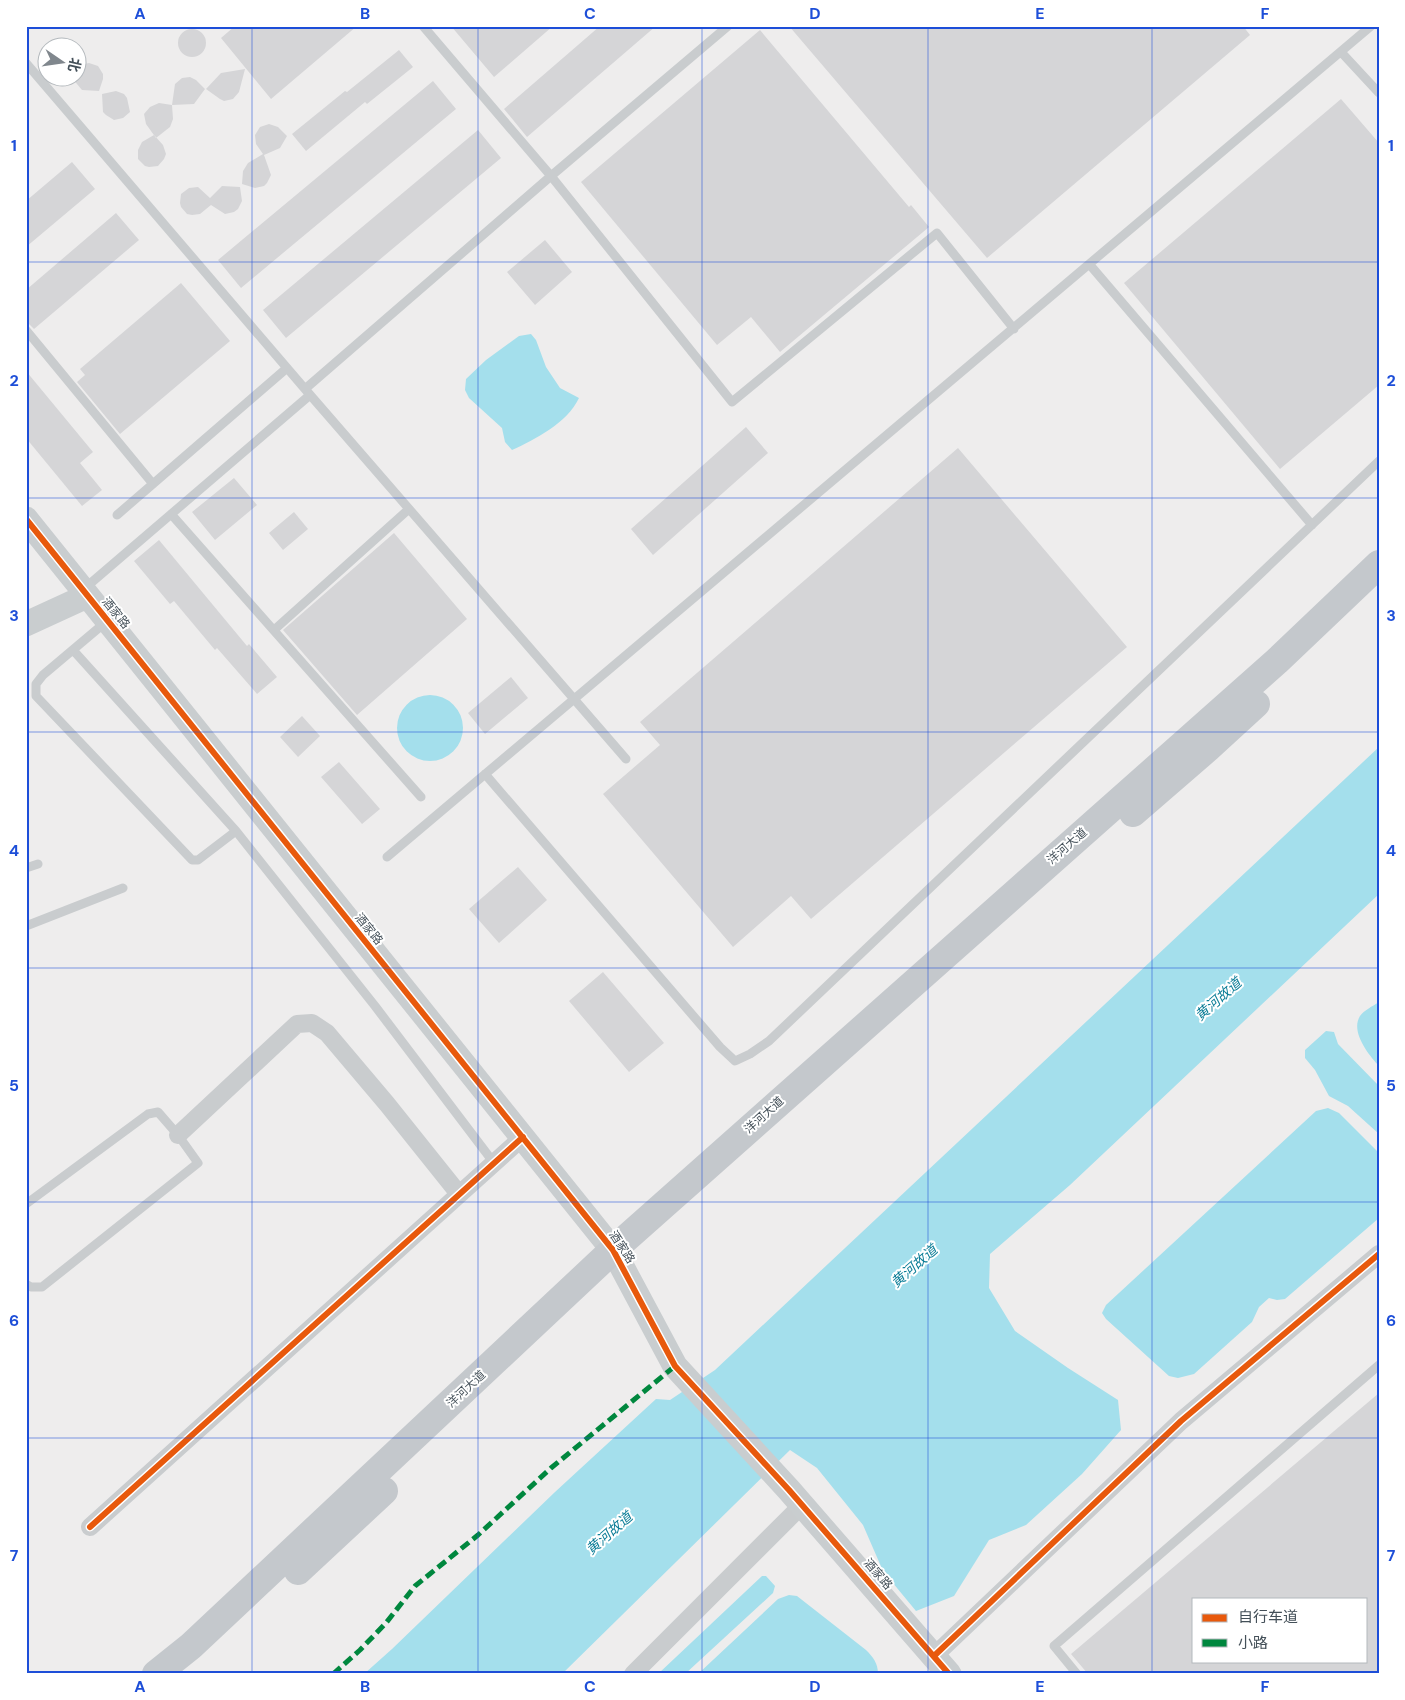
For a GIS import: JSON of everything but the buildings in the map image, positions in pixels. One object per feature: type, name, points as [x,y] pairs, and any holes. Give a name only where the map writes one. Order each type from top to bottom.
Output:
[{"type":"main road","name":"洋河大道","points":[[156,1674],[191,1646],[617,1257],[1277,661],[1379,564]]},
{"type":"main road","name":"洋河大道","points":[[183,1674],[339,1534],[617,1257],[1208,748],[1379,590]]},
{"type":"street","name":"酒家路","points":[[26,519],[617,1257],[675,1366],[795,1498],[942,1665]]},
{"type":"street","points":[[26,624],[85,593]]},
{"type":"street","points":[[178,1135],[297,1024],[312,1023],[327,1033],[459,1194]]},
{"type":"street","points":[[90,1527],[522,1137]]},
{"type":"street","points":[[942,1665],[1181,1421],[1379,1254]]},
{"type":"street","points":[[633,1674],[795,1498]]},
{"type":"lane","points":[[423,26],[551,176],[732,402],[937,233],[1014,329]]},
{"type":"lane","points":[[85,593],[171,514],[551,176],[728,26]]},
{"type":"lane","points":[[387,857],[1371,26]]},
{"type":"lane","points":[[1341,52],[1379,93]]},
{"type":"lane","points":[[26,63],[626,759]]},
{"type":"lane","points":[[1090,265],[1312,525]]},
{"type":"lane","points":[[26,330],[153,484]]},
{"type":"lane","points":[[117,515],[287,368]]},
{"type":"lane","points":[[485,774],[734,1061],[750,1054],[769,1041],[1379,461]]},
{"type":"lane","points":[[274,630],[409,509]]},
{"type":"lane","points":[[171,514],[421,797]]},
{"type":"lane","points":[[108,621],[43,675],[36,684],[36,696],[192,860],[198,860],[236,832]]},
{"type":"lane","points":[[73,650],[236,832],[375,1006],[494,1163]]},
{"type":"lane","points":[[26,868],[38,864]]},
{"type":"lane","points":[[26,926],[123,888]]},
{"type":"lane","points":[[26,1204],[148,1114],[158,1112],[178,1135],[198,1163],[42,1287],[31,1287],[26,1284]]},
{"type":"lane","points":[[1077,1674],[1054,1646],[1379,1365]]},
{"type":"water","points":[[531,334],[536,340],[546,367],[560,388],[579,398],[574,407],[559,423],[531,441],[512,450],[505,442],[502,428],[469,398],[465,390],[466,379],[486,360],[519,336]]},
{"type":"water","points":[[423,695],[437,695],[449,700],[458,709],[463,721],[461,741],[454,752],[437,761],[423,761],[411,756],[402,747],[397,735],[397,721],[402,709],[411,700]]},
{"type":"water","name":"黄河故道","points":[[1379,747],[1379,894],[1070,1185],[990,1254],[989,1288],[1015,1331],[1118,1400],[1121,1430],[1082,1474],[1026,1525],[989,1540],[954,1596],[916,1611],[883,1571],[863,1525],[817,1468],[790,1450],[562,1674],[364,1674],[555,1492],[656,1399],[670,1400],[715,1370]]},
{"type":"water","points":[[1379,1002],[1379,1066],[1362,1043],[1357,1029],[1361,1014]]},
{"type":"water","points":[[1326,1031],[1334,1032],[1338,1044],[1379,1086],[1379,1134],[1348,1106],[1329,1096],[1315,1070],[1305,1058],[1305,1050]]},
{"type":"water","points":[[1328,1108],[1339,1113],[1379,1153],[1379,1218],[1285,1299],[1269,1298],[1259,1307],[1252,1322],[1194,1374],[1178,1378],[1169,1376],[1106,1319],[1102,1313],[1106,1305],[1316,1111]]},
{"type":"water","points":[[762,1576],[766,1576],[775,1586],[773,1593],[685,1674],[658,1674]]},
{"type":"water","points":[[789,1595],[797,1596],[866,1650],[875,1660],[878,1674],[698,1674],[778,1599]]},
{"type":"marked path","points":[[333,1674],[386,1623],[415,1586],[478,1535],[551,1468],[675,1366]]},
{"type":"cycle path","points":[[26,519],[613,1250],[675,1366],[789,1490],[949,1674]]},
{"type":"cycle path","points":[[90,1527],[523,1137]]},
{"type":"cycle path","points":[[934,1656],[1181,1421],[1379,1254]]}]
